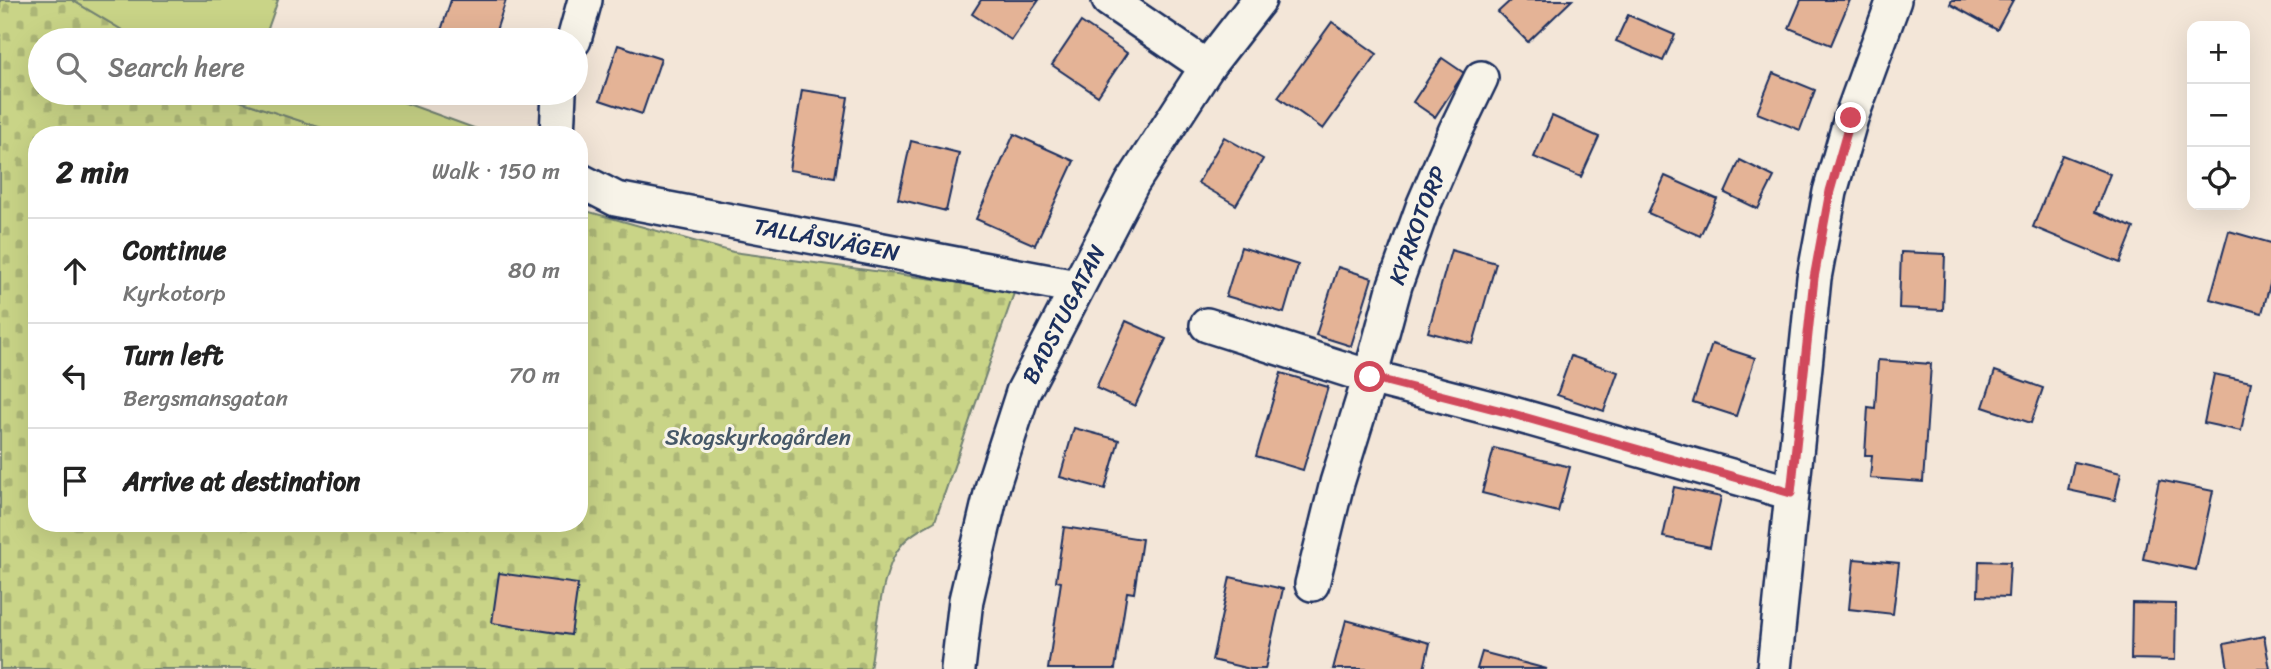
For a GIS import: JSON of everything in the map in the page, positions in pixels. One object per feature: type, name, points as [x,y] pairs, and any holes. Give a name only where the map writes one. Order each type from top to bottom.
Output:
[{"type":"street","points":[[577,28],[585,0]]},
{"type":"street","points":[[1109,0],[1207,67]]},
{"type":"street","name":"BADSTUGATAN","points":[[958,669],[966,600],[993,485],[1023,392],[1132,183],[1207,67],[1259,0]]},
{"type":"street","points":[[1774,669],[1814,278],[1830,191],[1851,118],[1894,0]]},
{"type":"street","name":"KYRKOTORP","points":[[1312,584],[1337,482],[1395,285],[1423,204],[1481,78]]},
{"type":"street","points":[[557,126],[558,105]]},
{"type":"street","name":"TALLÅSVÄGEN","points":[[588,185],[616,199],[1076,287]]},
{"type":"street","points":[[1207,325],[1370,377],[1506,412],[1791,493]]},
{"type":"green space","name":"Skogskyrkogården","points":[[0,0],[72,0],[119,28],[28,28],[28,105],[253,105],[316,126],[28,126],[28,532],[588,532],[588,212],[733,252],[1015,290],[935,521],[903,543],[893,558],[883,588],[870,669],[0,669]]},
{"type":"green space","points":[[72,0],[278,0],[268,28],[119,28]]},
{"type":"green space","points":[[252,105],[411,105],[468,126],[316,126]]},
{"type":"building","points":[[451,0],[506,0],[497,28],[442,28]]},
{"type":"building","points":[[981,0],[1039,0],[1011,40],[972,14]]},
{"type":"building","points":[[1511,0],[1572,0],[1528,42],[1498,12]]},
{"type":"building","points":[[1801,0],[1850,0],[1831,45],[1789,28]]},
{"type":"building","points":[[1952,0],[2013,0],[1997,30],[1950,4]]},
{"type":"building","points":[[1628,15],[1675,35],[1663,61],[1616,41]]},
{"type":"building","points":[[1081,22],[1127,53],[1098,96],[1052,65]]},
{"type":"building","points":[[1332,22],[1377,54],[1323,129],[1278,97]]},
{"type":"building","points":[[618,45],[661,59],[642,114],[600,100]]},
{"type":"building","points":[[1442,58],[1464,73],[1435,117],[1413,102]]},
{"type":"building","points":[[1773,73],[1815,90],[1800,130],[1757,113]]},
{"type":"building","points":[[802,90],[848,97],[835,177],[789,170]]},
{"type":"building","points":[[1552,116],[1599,137],[1581,177],[1534,157]]},
{"type":"building","points":[[1014,134],[1074,161],[1035,245],[976,219]]},
{"type":"building","points":[[1224,137],[1263,159],[1236,205],[1198,183]]},
{"type":"building","points":[[911,141],[959,153],[946,211],[898,199]]},
{"type":"building","points":[[2062,155],[2110,174],[2095,212],[2134,228],[2120,263],[2033,227]]},
{"type":"building","points":[[1740,160],[1774,177],[1758,209],[1725,193]]},
{"type":"building","points":[[1665,176],[1717,199],[1700,236],[1648,213]]},
{"type":"building","points":[[2229,231],[2271,243],[2271,281],[2262,313],[2210,299]]},
{"type":"building","points":[[1241,247],[1298,265],[1284,313],[1226,296]]},
{"type":"building","points":[[1451,250],[1496,263],[1473,344],[1428,332]]},
{"type":"building","points":[[1901,252],[1945,254],[1943,310],[1899,308]]},
{"type":"building","points":[[1338,267],[1372,278],[1351,346],[1316,335]]},
{"type":"building","points":[[1126,321],[1166,339],[1135,406],[1096,388]]},
{"type":"building","points":[[1712,344],[1755,358],[1736,416],[1693,402]]},
{"type":"building","points":[[1571,356],[1618,372],[1604,411],[1557,395]]},
{"type":"building","points":[[1878,360],[1931,364],[1923,482],[1870,478],[1872,455],[1865,455],[1868,407],[1875,408]]},
{"type":"building","points":[[1995,371],[2043,388],[2031,423],[1983,407]]},
{"type":"building","points":[[1281,373],[1328,387],[1303,470],[1256,456]]},
{"type":"building","points":[[2214,374],[2251,382],[2241,431],[2204,423]]},
{"type":"building","points":[[1074,428],[1119,440],[1105,489],[1060,477]]},
{"type":"building","points":[[1494,448],[1570,467],[1558,512],[1482,493]]},
{"type":"building","points":[[2074,462],[2121,473],[2115,500],[2068,490]]},
{"type":"building","points":[[2159,480],[2213,491],[2196,570],[2143,559]]},
{"type":"building","points":[[1674,487],[1721,497],[1710,547],[1663,537]]},
{"type":"building","points":[[1064,527],[1142,539],[1134,593],[1127,592],[1115,669],[1048,669],[1061,582],[1056,581]]},
{"type":"building","points":[[1854,559],[1899,563],[1893,614],[1849,609]]},
{"type":"building","points":[[1979,561],[2010,562],[2008,597],[1978,596]]},
{"type":"building","points":[[499,573],[578,584],[571,635],[492,623]]},
{"type":"building","points":[[1230,577],[1283,589],[1265,669],[1250,669],[1212,660]]},
{"type":"building","points":[[2132,603],[2176,604],[2175,660],[2131,659]]},
{"type":"building","points":[[1346,620],[1430,643],[1424,669],[1333,669]]},
{"type":"building","points":[[2264,636],[2270,669],[2228,669],[2224,644]]},
{"type":"building","points":[[1482,652],[1547,669],[1477,669]]},
{"type":"route","points":[[1370,377],[1506,412],[1791,493],[1814,278],[1830,191],[1851,118]]}]
